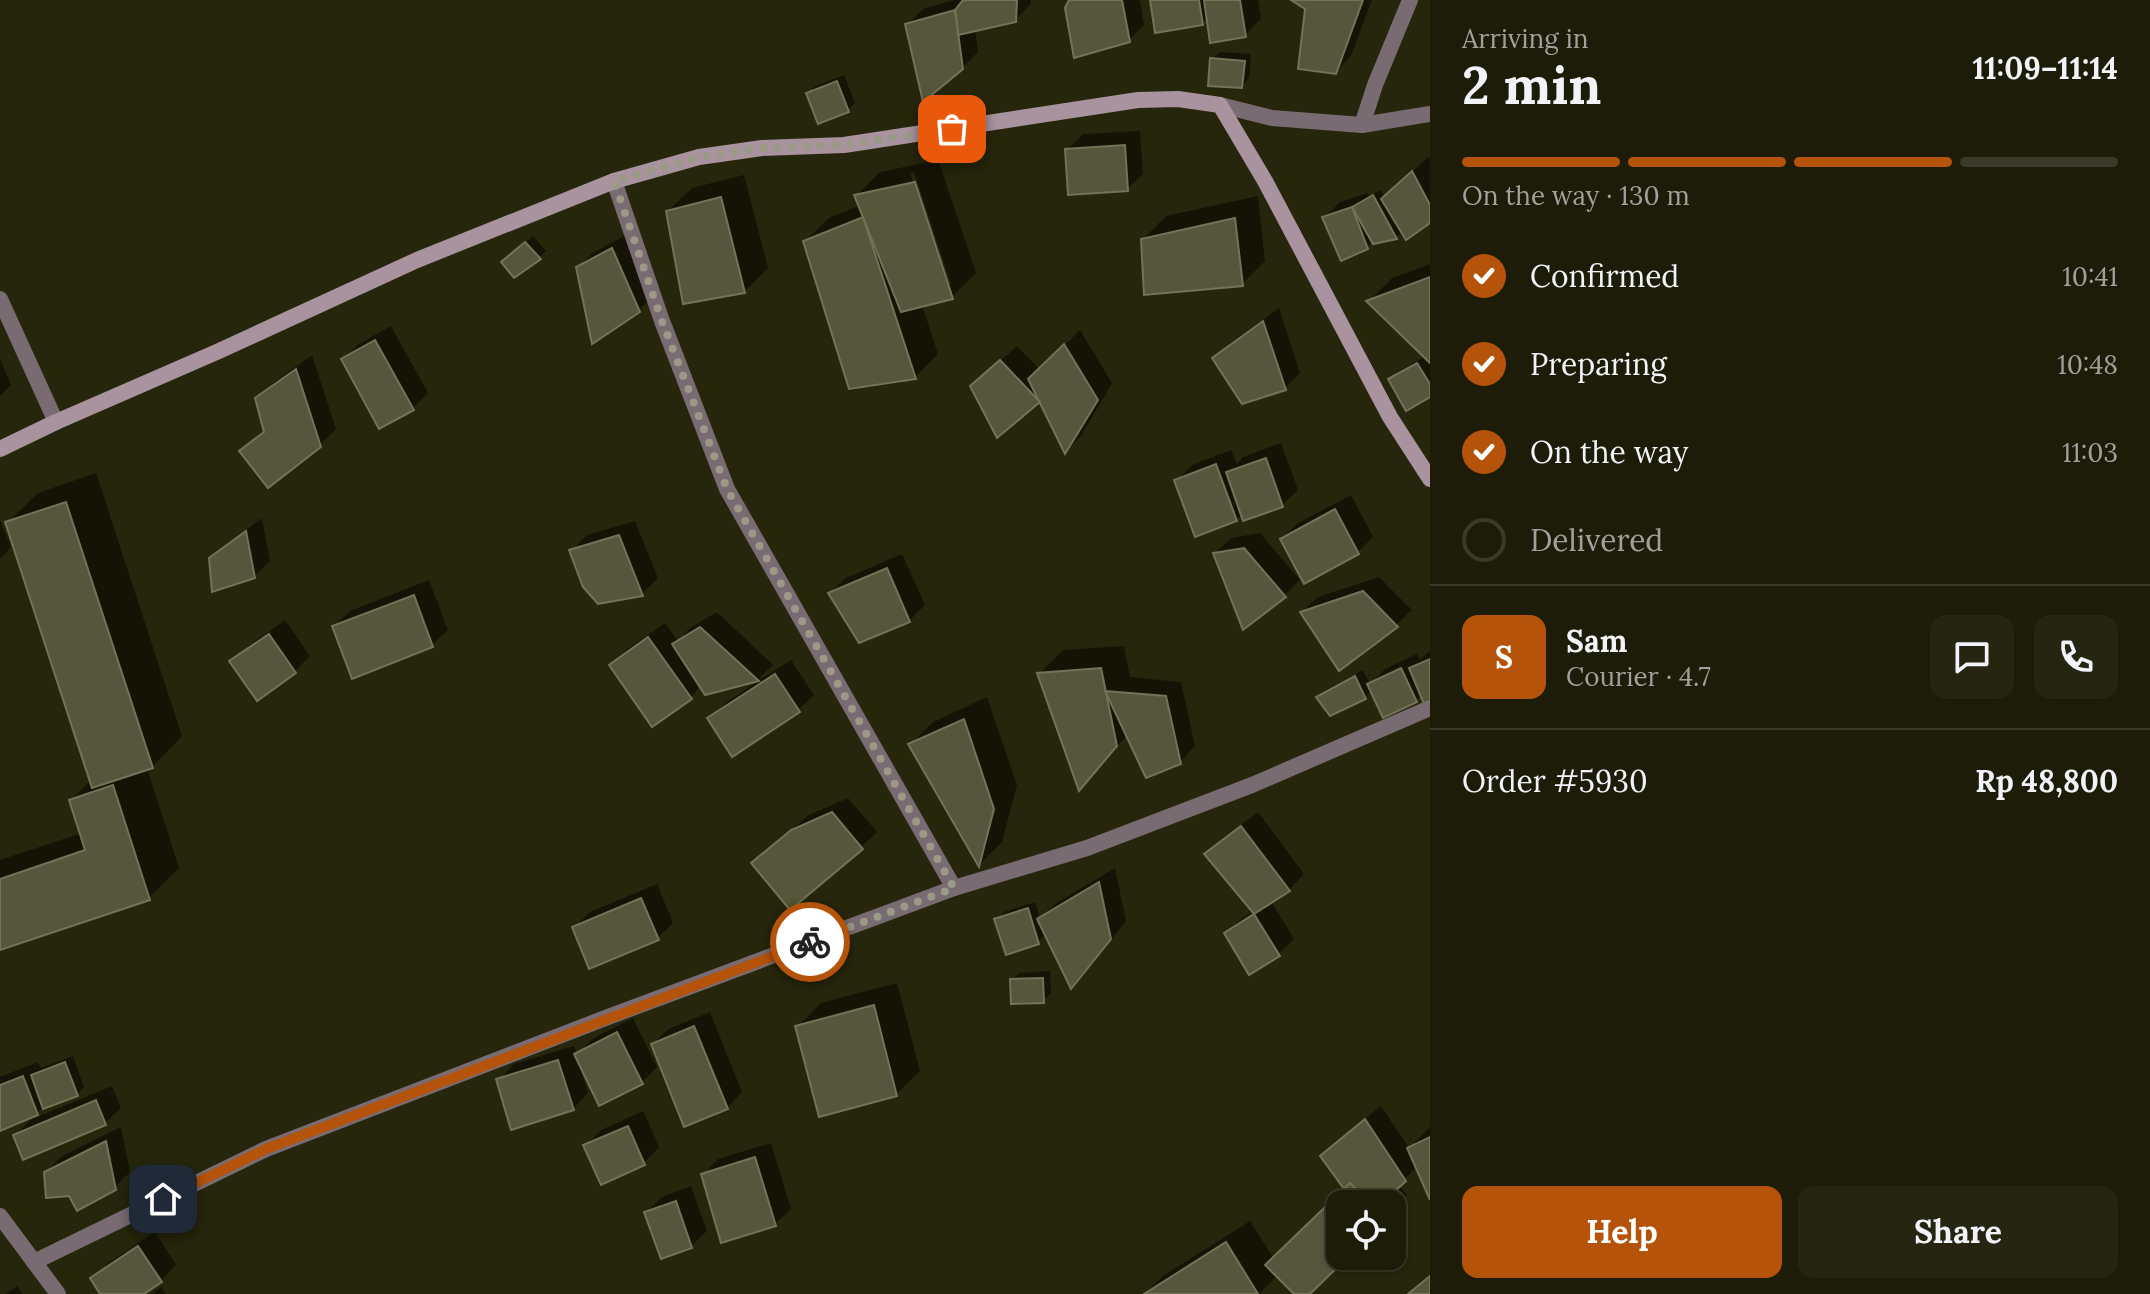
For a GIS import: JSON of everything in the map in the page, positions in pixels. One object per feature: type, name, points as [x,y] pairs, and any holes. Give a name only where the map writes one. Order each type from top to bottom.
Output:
[{"type":"street","points":[[1362,125],[1410,0]]},
{"type":"street","points":[[0,449],[417,260],[614,181],[699,157],[762,148],[844,145],[1138,100],[1178,99],[1220,105],[1272,118],[1362,125],[1430,114]]},
{"type":"street","points":[[1220,105],[1265,181],[1390,417],[1430,479]]},
{"type":"street","points":[[614,181],[662,321],[727,489],[954,888]]},
{"type":"street","points":[[0,299],[56,422]]},
{"type":"street","points":[[34,1262],[266,1149],[954,888],[1087,848],[1252,785],[1430,708]]},
{"type":"street","points":[[0,1216],[58,1294]]},
{"type":"building","points":[[963,0],[1017,0],[1016,22],[958,35],[955,10]]},
{"type":"building","points":[[1069,0],[1122,0],[1130,42],[1074,58],[1065,8]]},
{"type":"building","points":[[1150,0],[1199,0],[1203,25],[1155,33]]},
{"type":"building","points":[[1204,0],[1240,0],[1246,37],[1210,43]]},
{"type":"building","points":[[1291,0],[1363,0],[1336,74],[1298,69],[1305,9]]},
{"type":"building","points":[[955,10],[963,69],[923,102],[905,24]]},
{"type":"building","points":[[1210,58],[1245,61],[1242,88],[1208,86]]},
{"type":"building","points":[[837,81],[849,112],[818,124],[806,93]]},
{"type":"building","points":[[1125,145],[1128,191],[1068,195],[1065,149]]},
{"type":"building","points":[[1412,171],[1430,205],[1430,223],[1406,240],[1381,199]]},
{"type":"building","points":[[915,182],[953,299],[901,312],[854,195]]},
{"type":"building","points":[[1373,195],[1397,239],[1373,244],[1352,207]]},
{"type":"building","points":[[721,197],[745,293],[683,304],[666,211]]},
{"type":"building","points":[[1352,207],[1368,249],[1341,261],[1322,217]]},
{"type":"building","points":[[863,217],[916,379],[849,389],[803,241]]},
{"type":"building","points":[[1235,218],[1243,286],[1144,295],[1141,239]]},
{"type":"building","points":[[525,242],[541,259],[514,278],[501,262]]},
{"type":"building","points":[[612,248],[640,312],[592,344],[576,267]]},
{"type":"building","points":[[1430,277],[1430,363],[1366,301]]},
{"type":"building","points":[[1263,321],[1286,390],[1242,404],[1212,358]]},
{"type":"building","points":[[375,340],[414,410],[379,429],[341,359]]},
{"type":"building","points":[[1064,344],[1098,400],[1065,454],[1028,379]]},
{"type":"building","points":[[1000,360],[1040,402],[997,438],[970,386]]},
{"type":"building","points":[[1417,363],[1430,384],[1430,397],[1406,411],[1388,379]]},
{"type":"building","points":[[296,369],[321,447],[268,488],[239,451],[264,432],[255,398]]},
{"type":"building","points":[[1266,458],[1283,507],[1243,521],[1226,472]]},
{"type":"building","points":[[1216,464],[1237,521],[1195,537],[1174,480]]},
{"type":"building","points":[[66,502],[153,768],[92,788],[5,522]]},
{"type":"building","points":[[1335,509],[1359,554],[1304,584],[1280,539]]},
{"type":"building","points":[[246,531],[255,578],[212,592],[209,558]]},
{"type":"building","points":[[619,535],[643,596],[598,604],[583,587],[569,550]]},
{"type":"building","points":[[1244,548],[1286,597],[1243,630],[1213,553]]},
{"type":"building","points":[[887,568],[910,622],[859,643],[828,593]]},
{"type":"building","points":[[1363,591],[1398,627],[1339,671],[1300,612]]},
{"type":"building","points":[[414,595],[433,647],[352,679],[332,626]]},
{"type":"building","points":[[700,627],[759,681],[705,695],[672,644]]},
{"type":"building","points":[[269,634],[296,673],[257,701],[229,661]]},
{"type":"building","points":[[648,637],[692,699],[652,727],[609,665]]},
{"type":"building","points":[[1430,659],[1430,702],[1424,704],[1409,668]]},
{"type":"building","points":[[1101,668],[1117,746],[1079,791],[1037,673]]},
{"type":"building","points":[[1401,668],[1417,702],[1383,718],[1367,684]]},
{"type":"building","points":[[775,674],[800,712],[732,757],[707,718]]},
{"type":"building","points":[[1355,676],[1366,699],[1330,716],[1316,697]]},
{"type":"building","points":[[1105,691],[1166,696],[1181,764],[1146,778]]},
{"type":"building","points":[[964,719],[994,809],[979,867],[908,744]]},
{"type":"building","points":[[113,785],[150,900],[0,950],[0,879],[85,850],[69,800]]},
{"type":"building","points":[[832,812],[863,849],[790,910],[751,863],[791,830]]},
{"type":"building","points":[[1241,826],[1290,891],[1254,914],[1204,854]]},
{"type":"building","points":[[1099,882],[1111,939],[1071,989],[1037,919]]},
{"type":"building","points":[[641,898],[659,940],[589,969],[572,927]]},
{"type":"building","points":[[1028,908],[1039,944],[1006,955],[994,919]]},
{"type":"building","points":[[1254,914],[1280,956],[1249,975],[1224,933]]},
{"type":"building","points":[[1043,978],[1044,1003],[1011,1004],[1010,979]]},
{"type":"building","points":[[874,1005],[897,1096],[819,1117],[795,1026]]},
{"type":"building","points":[[694,1026],[728,1109],[684,1127],[651,1044]]},
{"type":"building","points":[[617,1032],[643,1084],[599,1106],[574,1054]]},
{"type":"building","points":[[558,1060],[574,1110],[511,1130],[496,1079]]},
{"type":"building","points":[[65,1062],[78,1096],[43,1109],[31,1075]]},
{"type":"building","points":[[23,1076],[38,1115],[0,1131],[0,1085]]},
{"type":"building","points":[[96,1100],[106,1125],[23,1160],[13,1135]]},
{"type":"building","points":[[1365,1119],[1406,1181],[1396,1190],[1345,1190],[1320,1156]]},
{"type":"building","points":[[628,1126],[645,1165],[601,1185],[583,1145]]},
{"type":"building","points":[[1430,1137],[1430,1200],[1407,1148]]},
{"type":"building","points":[[106,1141],[116,1190],[77,1211],[69,1196],[46,1198],[44,1172]]},
{"type":"building","points":[[755,1157],[776,1226],[721,1243],[701,1174]]},
{"type":"building","points":[[1350,1183],[1357,1190],[1343,1190]]},
{"type":"building","points":[[676,1201],[692,1248],[661,1259],[644,1212]]},
{"type":"building","points":[[1326,1206],[1326,1270],[1335,1270],[1310,1294],[1294,1294],[1265,1265]]},
{"type":"building","points":[[1226,1242],[1258,1294],[1144,1294]]},
{"type":"building","points":[[138,1246],[162,1282],[144,1294],[100,1294],[90,1278]]},
{"type":"building","points":[[1430,1276],[1430,1294],[1408,1294]]},
{"type":"way so far","points":[[810,942],[954,888],[727,489],[662,321],[614,181],[699,157],[762,148],[844,145],[952,129]]},
{"type":"route","points":[[163,1199],[266,1149],[810,942]]}]
